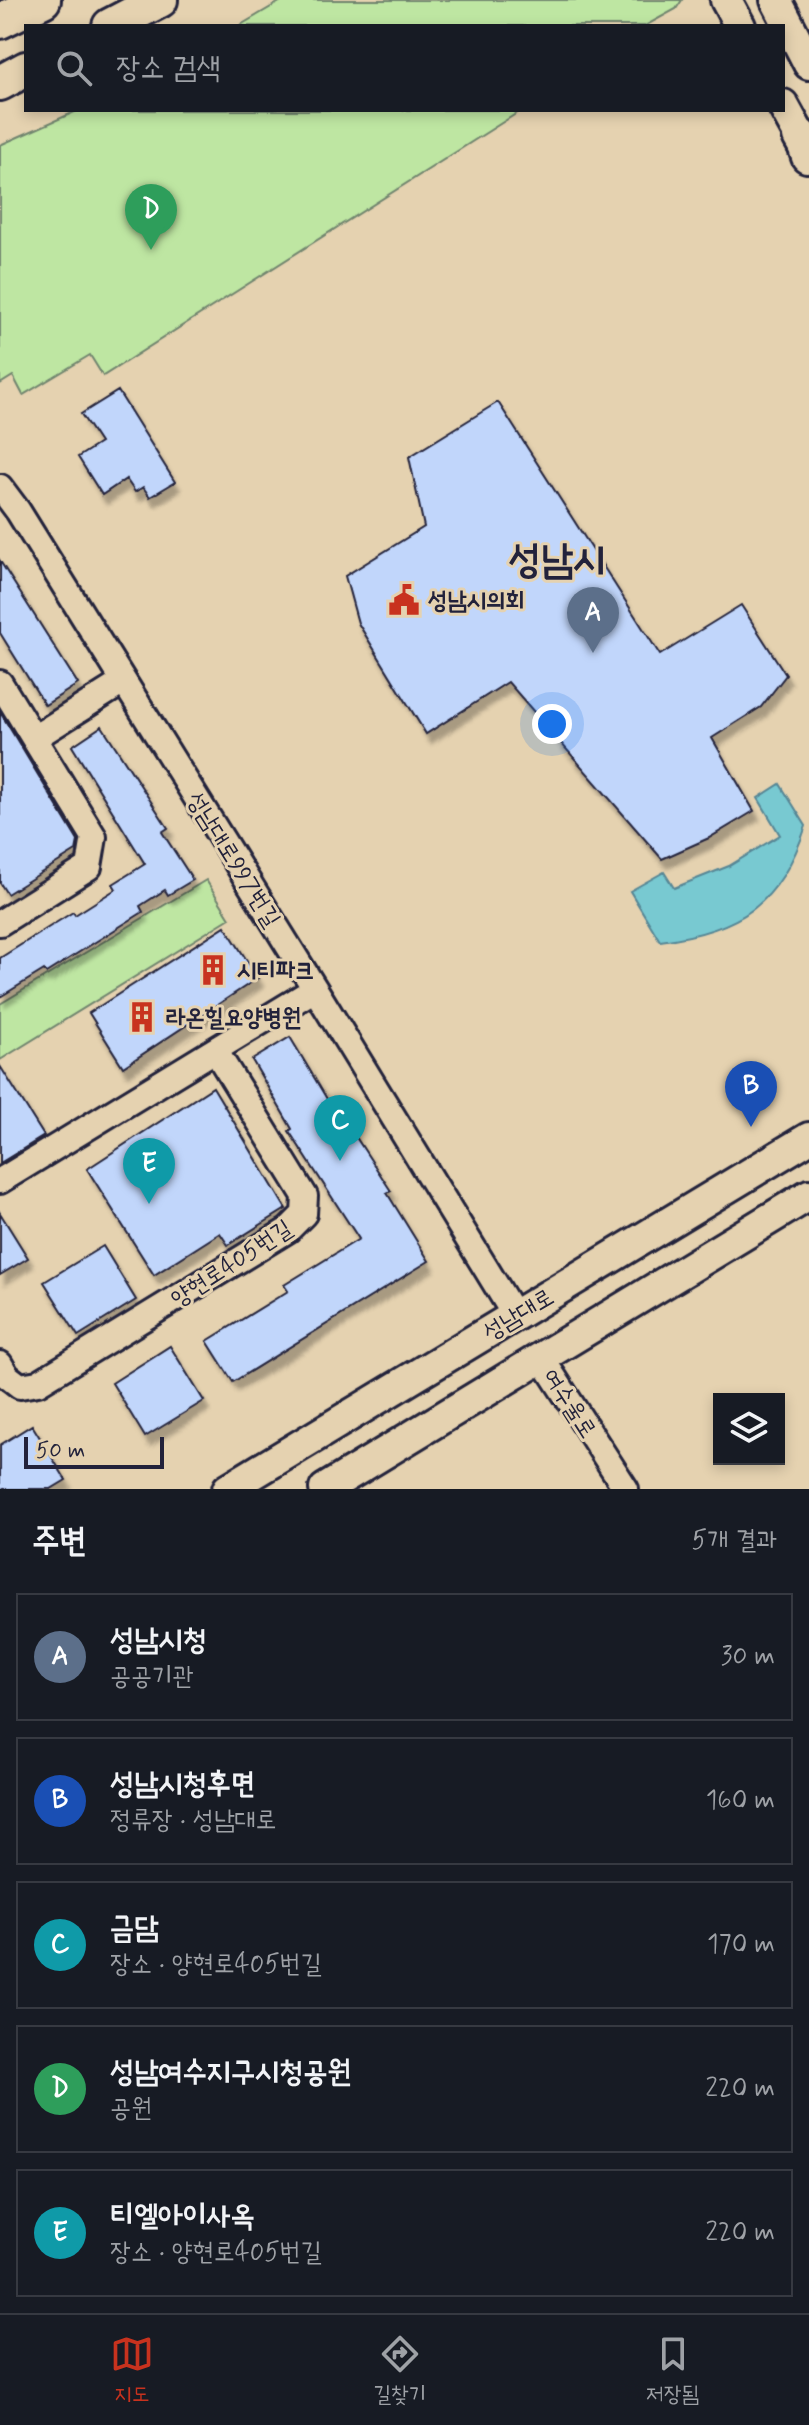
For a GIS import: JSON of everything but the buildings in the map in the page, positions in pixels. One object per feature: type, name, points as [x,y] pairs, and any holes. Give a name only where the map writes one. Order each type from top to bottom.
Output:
[{"type":"highway","points":[[0,21],[43,0]]},
{"type":"highway","points":[[114,24],[160,0]]},
{"type":"highway","points":[[0,83],[24,70]]},
{"type":"main road","points":[[726,0],[739,24]]},
{"type":"main road","points":[[776,0],[809,64]]},
{"type":"main road","points":[[785,109],[806,150]]},
{"type":"main road","name":"성남대로","points":[[228,1489],[809,1138]]},
{"type":"main road","name":"성남대로","points":[[325,1489],[809,1195]]},
{"type":"street","name":"성남대로997번길","points":[[0,487],[18,511],[315,989],[515,1316]]},
{"type":"street","points":[[34,738],[123,682]]},
{"type":"street","points":[[0,683],[94,837],[89,867],[1,921]]},
{"type":"street","points":[[0,1181],[315,989]]},
{"type":"street","name":"양현로405번길","points":[[0,1364],[7,1376],[20,1386],[38,1383],[288,1230],[304,1214],[305,1196],[215,1050]]},
{"type":"street","name":"여수울로","points":[[541,1357],[626,1489]]},
{"type":"green space","points":[[283,0],[682,0],[676,9],[649,24],[242,24]]},
{"type":"green space","points":[[74,112],[519,112],[103,376],[90,355],[23,395],[13,376],[0,384],[0,145]]},
{"type":"green space","points":[[206,880],[230,918],[0,1060],[0,1004]]},
{"type":"water","points":[[780,784],[806,826],[796,853],[769,894],[734,921],[713,930],[660,941],[630,891],[664,872],[674,888],[729,866],[780,835],[758,798]]},
{"type":"place","name":"성남여수지구시청공원","points":[[151,250]]},
{"type":"place","name":"성남시의회","points":[[404,600]]},
{"type":"place","name":"성남시청","points":[[593,653]]},
{"type":"place","name":"시티파크","points":[[213,970]]},
{"type":"place","name":"라온힐요양병원","points":[[142,1017]]},
{"type":"place","name":"성남시청후면","points":[[751,1127]]},
{"type":"place","name":"금담","points":[[340,1161]]},
{"type":"place","name":"티엘아이사옥","points":[[149,1204]]},
{"type":"district","name":"성남시","points":[[557,558]]}]
